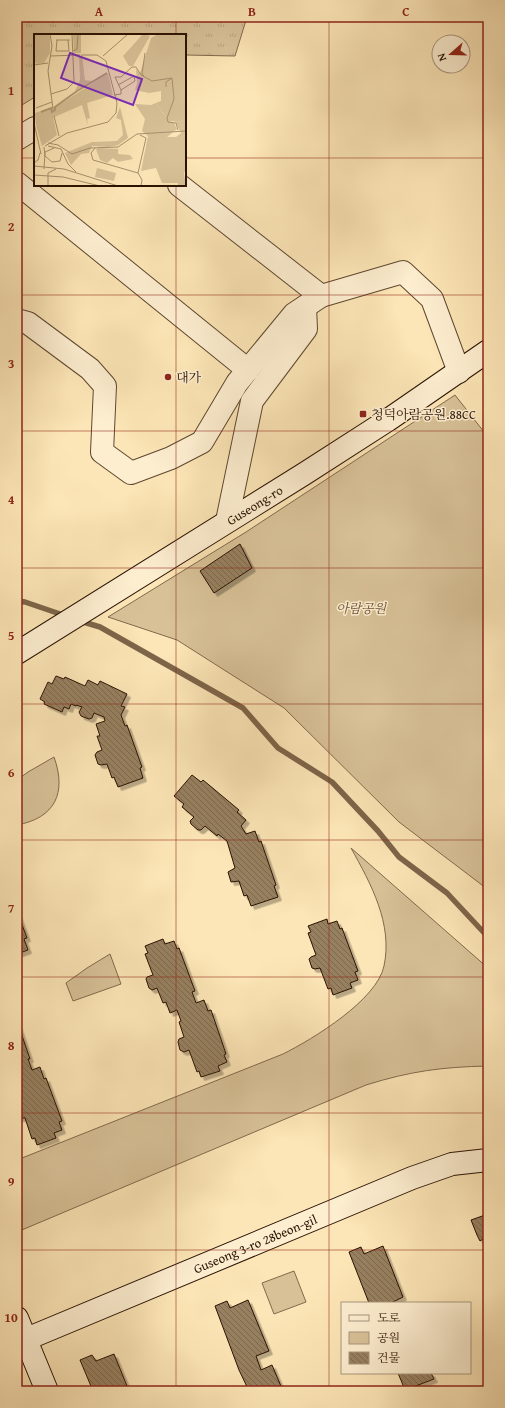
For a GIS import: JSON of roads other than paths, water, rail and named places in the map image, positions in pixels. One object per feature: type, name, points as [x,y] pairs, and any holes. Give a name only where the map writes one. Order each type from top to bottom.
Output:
[{"type":"street","points":[[17,139],[34,129]]},
{"type":"street","points":[[17,183],[248,370]]},
{"type":"street","points":[[179,186],[313,302]]},
{"type":"street","points":[[17,320],[28,323],[90,369],[104,386],[102,452],[131,473],[172,458],[202,442],[237,383],[294,314],[313,302],[403,272],[432,298],[459,372]]},
{"type":"street","points":[[227,521],[252,401],[306,329],[313,302]]},
{"type":"street","name":"Guseong-ro","points":[[25,648],[304,474],[459,372],[488,351]]},
{"type":"street","name":"Guseong 3-ro 28beon-gil","points":[[21,1340],[412,1178],[452,1164],[488,1160]]},
{"type":"street","points":[[17,1318],[21,1340],[47,1391]]},
{"type":"waterway","points":[[17,601],[25,602],[66,616]]},
{"type":"waterway","points":[[80,621],[100,627],[243,708],[278,748],[332,782],[378,831],[399,857],[447,893],[488,937]]},
{"type":"place","name":"대가","points":[[168,377]]},
{"type":"place","name":"청덕아람공원.88CC","points":[[363,414]]},
{"type":"park label","name":"아람공원","points":[[361,608]]}]
